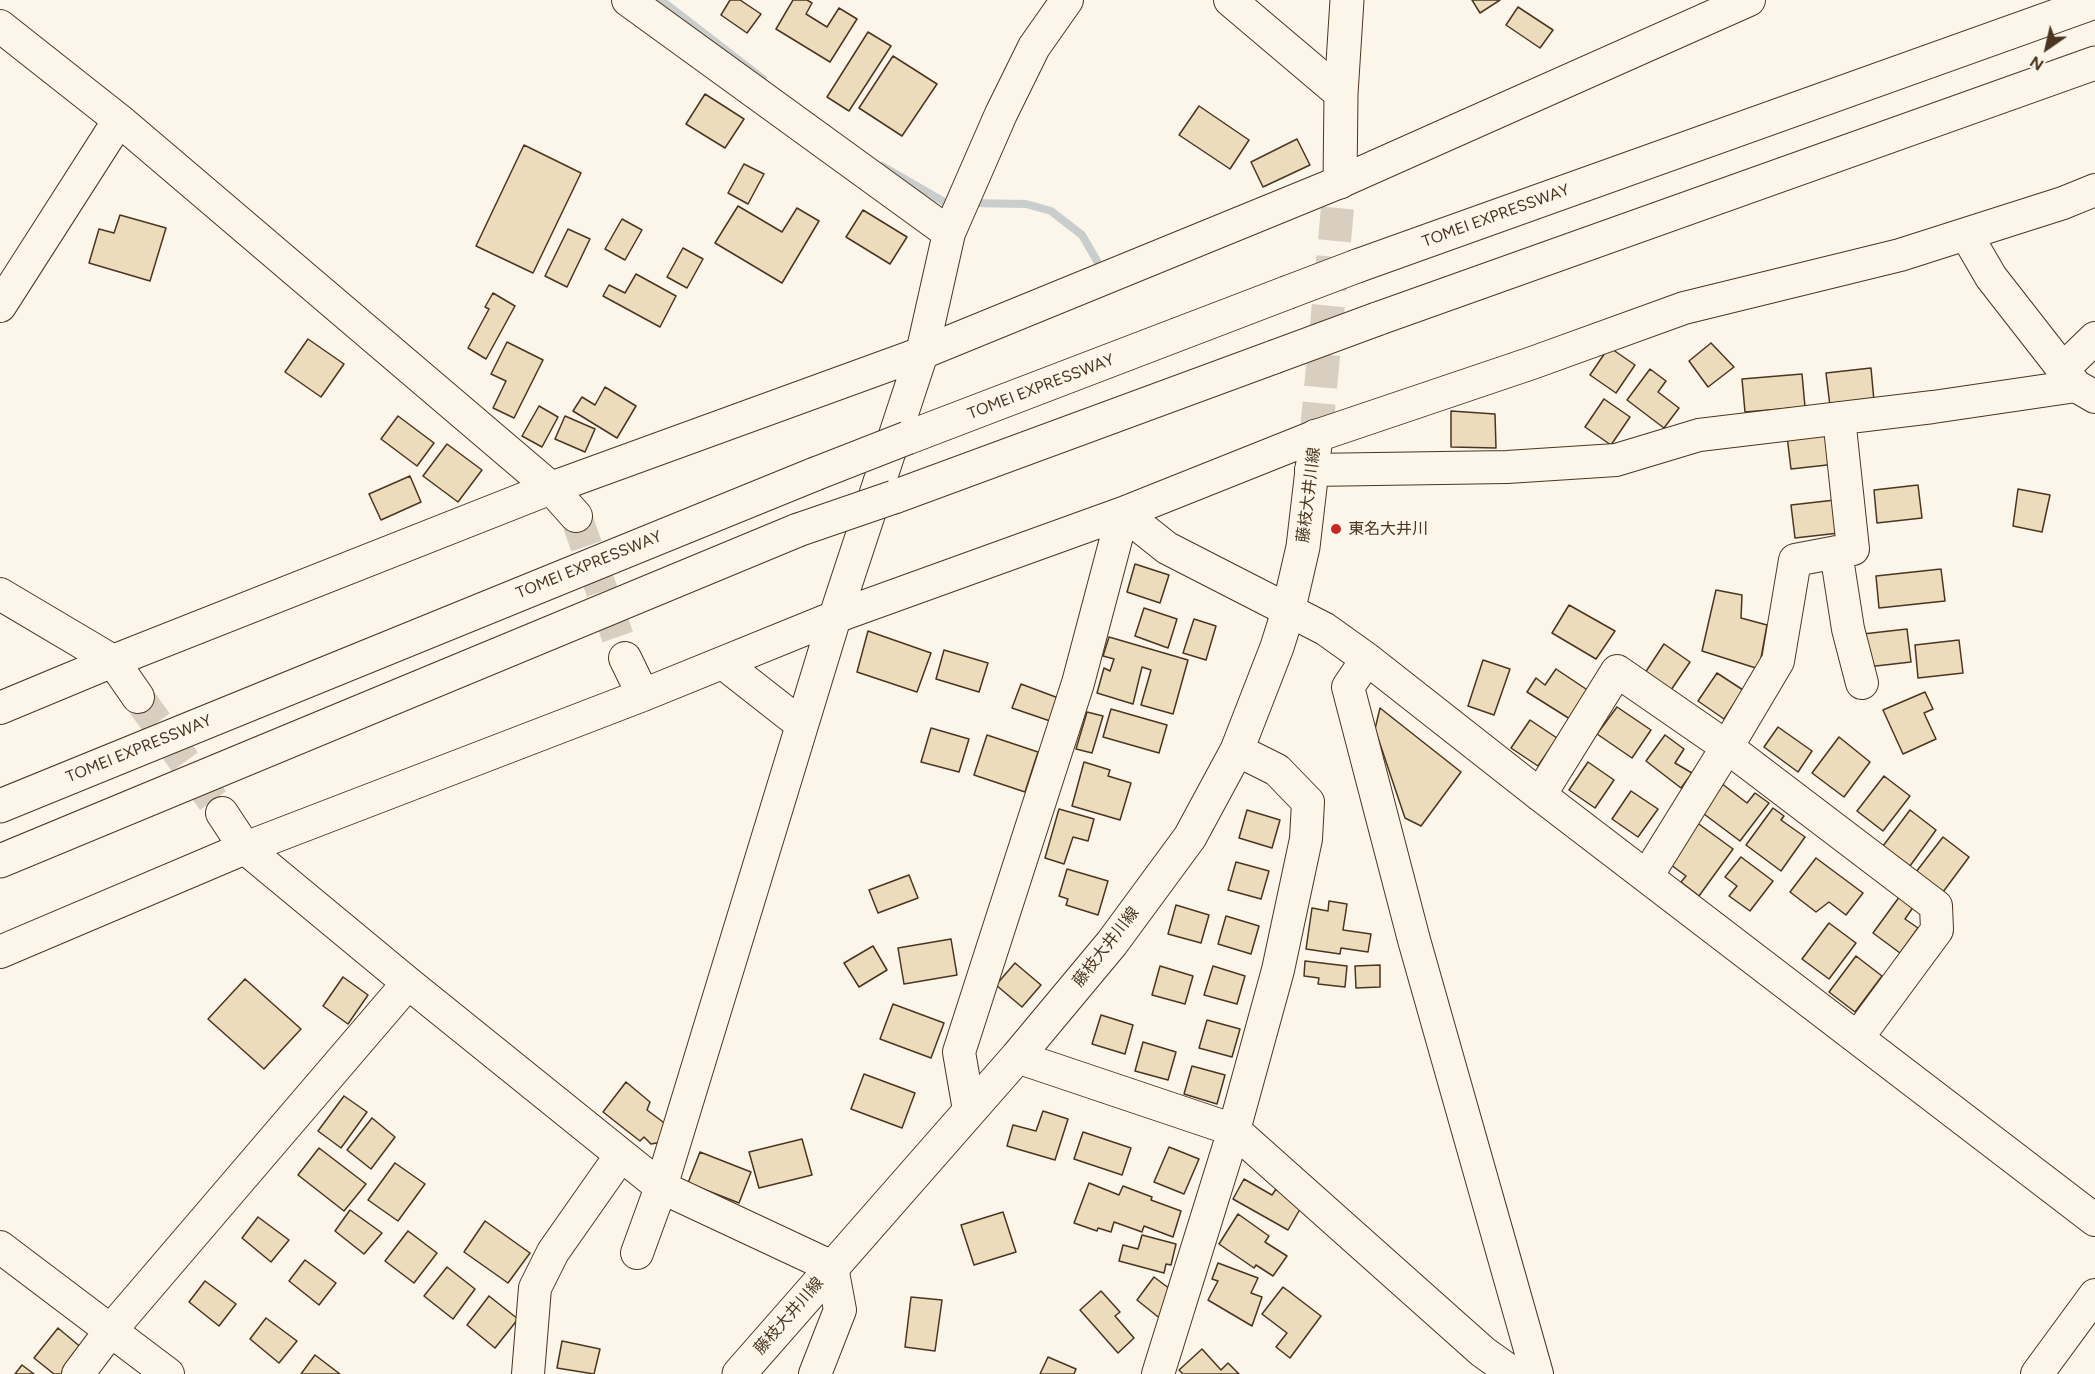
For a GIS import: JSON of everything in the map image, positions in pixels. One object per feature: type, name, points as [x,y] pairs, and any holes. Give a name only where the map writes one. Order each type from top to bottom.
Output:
[{"type":"main road","points":[[1340,182],[1341,94],[1347,0]]},
{"type":"main road","name":"TOMEI EXPRESSWAY","points":[[0,806],[907,438],[1357,266],[2095,2]]},
{"type":"main road","points":[[0,861],[798,530],[1377,319],[2095,63]]},
{"type":"main road","name":"藤枝大井川線","points":[[739,1374],[1017,1057],[1112,943],[1190,837],[1237,750],[1277,647],[1288,612],[1303,547],[1316,436]]},
{"type":"street","points":[[628,0],[949,233]]},
{"type":"street","points":[[637,1253],[661,1187],[835,617],[922,353],[949,233],[1001,114],[1034,47],[1067,0]]},
{"type":"street","points":[[1230,0],[1341,94]]},
{"type":"street","points":[[0,708],[551,488],[922,353],[1340,182],[1749,0]]},
{"type":"street","points":[[0,26],[119,120],[551,488],[576,516]]},
{"type":"street","points":[[0,306],[119,120]]},
{"type":"street","points":[[0,952],[245,848],[643,695],[835,617],[1124,513],[1316,436],[1532,363],[1684,308],[1900,255],[2063,203],[2095,190]]},
{"type":"street","points":[[1966,234],[1991,277],[2078,384]]},
{"type":"street","points":[[2078,384],[2095,338]]},
{"type":"street","points":[[1311,470],[1507,467],[1616,460],[1699,435],[1933,407],[2078,384]]},
{"type":"street","points":[[1647,876],[1778,661],[1794,560],[1854,549],[1839,418]]},
{"type":"street","points":[[1124,513],[1167,548],[1324,629],[1367,659],[1540,795],[2095,1220]]},
{"type":"street","points":[[969,1110],[959,1052],[1078,682],[1124,513]]},
{"type":"street","points":[[1836,552],[1848,629],[1862,683]]},
{"type":"street","points":[[0,594],[113,661],[138,697]]},
{"type":"street","points":[[625,658],[643,695]]},
{"type":"street","points":[[1367,659],[1348,687],[1414,940],[1537,1374]]},
{"type":"street","points":[[723,663],[802,725]]},
{"type":"street","points":[[1540,795],[1617,671],[1727,747],[1936,906],[1937,930],[1858,1037]]},
{"type":"street","points":[[1158,1374],[1234,1130],[1278,970],[1306,839],[1308,802],[1277,770],[1237,750]]},
{"type":"street","points":[[222,813],[245,848],[661,1187],[832,1267],[840,1310],[815,1374]]},
{"type":"street","points":[[78,1374],[111,1330],[408,983]]},
{"type":"street","points":[[1017,1057],[1234,1130],[1483,1352],[1514,1374]]},
{"type":"street","points":[[528,1374],[536,1288],[553,1252],[621,1155]]},
{"type":"street","points":[[0,1247],[168,1374]]},
{"type":"street","points":[[2037,1374],[2095,1295]]},
{"type":"building","points":[[730,0],[740,0],[761,14],[747,33],[721,15]]},
{"type":"building","points":[[793,0],[807,0],[812,3],[806,14],[827,27],[839,8],[857,19],[830,62],[776,29]]},
{"type":"building","points":[[1472,0],[1500,0],[1480,13]]},
{"type":"building","points":[[1518,7],[1553,30],[1540,48],[1506,25]]},
{"type":"building","points":[[868,32],[891,46],[849,111],[827,97]]},
{"type":"building","points":[[893,56],[937,84],[902,136],[859,108]]},
{"type":"building","points":[[705,94],[744,119],[725,148],[686,124]]},
{"type":"building","points":[[1199,106],[1249,140],[1230,169],[1179,135]]},
{"type":"building","points":[[1297,139],[1310,165],[1263,187],[1251,162]]},
{"type":"building","points":[[524,145],[581,173],[533,273],[476,246]]},
{"type":"building","points":[[744,164],[764,174],[748,204],[728,193]]},
{"type":"building","points":[[738,206],[782,232],[797,208],[819,221],[782,283],[715,243]]},
{"type":"building","points":[[863,210],[907,237],[890,264],[846,237]]},
{"type":"building","points":[[120,215],[166,228],[150,281],[89,263],[99,229],[114,233]]},
{"type":"building","points":[[622,219],[642,230],[625,260],[605,249]]},
{"type":"building","points":[[568,229],[590,239],[567,287],[545,276]]},
{"type":"building","points":[[683,248],[703,259],[687,288],[667,277]]},
{"type":"building","points":[[636,274],[676,296],[660,327],[603,296],[609,285],[625,293]]},
{"type":"building","points":[[493,293],[515,306],[486,359],[468,348],[489,309],[485,307]]},
{"type":"building","points":[[308,339],[344,364],[321,397],[285,372]]},
{"type":"building","points":[[507,342],[543,360],[514,418],[493,408],[506,381],[491,374]]},
{"type":"building","points":[[1711,343],[1734,367],[1708,387],[1689,361]]},
{"type":"building","points":[[1609,347],[1635,365],[1616,393],[1590,375]]},
{"type":"building","points":[[1871,368],[1874,401],[1830,406],[1826,373]]},
{"type":"building","points":[[1650,369],[1666,381],[1658,392],[1679,408],[1664,428],[1627,400]]},
{"type":"building","points":[[1802,374],[1805,407],[1745,412],[1742,379]]},
{"type":"building","points":[[605,387],[636,406],[617,438],[573,411],[582,397],[595,405]]},
{"type":"building","points":[[1604,399],[1630,417],[1611,445],[1585,427]]},
{"type":"building","points":[[539,406],[558,417],[542,447],[522,436]]},
{"type":"building","points":[[1451,411],[1495,414],[1496,448],[1451,447]]},
{"type":"building","points":[[398,416],[434,443],[417,466],[381,439]]},
{"type":"building","points":[[565,416],[595,429],[585,452],[555,439]]},
{"type":"building","points":[[1832,431],[1836,464],[1791,469],[1787,436]]},
{"type":"building","points":[[447,444],[482,470],[458,502],[423,476]]},
{"type":"building","points":[[410,476],[421,502],[381,520],[369,494]]},
{"type":"building","points":[[1918,485],[1922,518],[1877,523],[1874,490]]},
{"type":"building","points":[[2018,489],[2050,495],[2042,532],[2013,526]]},
{"type":"building","points":[[1835,500],[1839,533],[1795,538],[1791,505]]},
{"type":"building","points":[[1135,564],[1169,575],[1160,603],[1127,592]]},
{"type":"building","points":[[1941,569],[1945,601],[1879,608],[1876,576]]},
{"type":"building","points":[[1716,590],[1742,595],[1741,618],[1767,625],[1759,669],[1702,651]]},
{"type":"building","points":[[1569,605],[1615,631],[1596,659],[1552,633]]},
{"type":"building","points":[[1144,608],[1177,619],[1168,648],[1135,636]]},
{"type":"building","points":[[1194,619],[1216,626],[1206,660],[1183,653]]},
{"type":"building","points":[[1907,629],[1911,662],[1867,667],[1863,634]]},
{"type":"building","points":[[868,631],[931,653],[917,692],[857,672]]},
{"type":"building","points":[[1109,637],[1188,660],[1173,714],[1141,705],[1151,670],[1142,667],[1133,704],[1097,693],[1104,668],[1110,671],[1114,659],[1103,656]]},
{"type":"building","points":[[1959,640],[1963,673],[1918,678],[1915,645]]},
{"type":"building","points":[[1664,644],[1690,662],[1671,690],[1645,673]]},
{"type":"building","points":[[944,650],[988,663],[979,692],[936,679]]},
{"type":"building","points":[[1483,660],[1510,669],[1494,715],[1468,706]]},
{"type":"building","points":[[1556,669],[1589,691],[1570,719],[1527,692],[1536,678],[1545,685]]},
{"type":"building","points":[[1717,673],[1743,690],[1724,719],[1698,701]]},
{"type":"building","points":[[1021,684],[1061,699],[1053,722],[1012,708]]},
{"type":"building","points":[[1925,692],[1933,709],[1924,713],[1936,739],[1903,754],[1883,710]]},
{"type":"building","points":[[1617,707],[1651,730],[1632,758],[1597,734]]},
{"type":"building","points":[[1380,708],[1461,772],[1421,826],[1405,818],[1375,729]]},
{"type":"building","points":[[1111,709],[1167,725],[1159,753],[1103,737]]},
{"type":"building","points":[[1087,712],[1103,716],[1092,753],[1076,749]]},
{"type":"building","points":[[1530,720],[1557,738],[1538,766],[1511,748]]},
{"type":"building","points":[[1778,727],[1812,751],[1798,772],[1764,747]]},
{"type":"building","points":[[931,728],[969,739],[959,772],[921,762]]},
{"type":"building","points":[[987,735],[1038,752],[1025,792],[974,775]]},
{"type":"building","points":[[1665,735],[1684,749],[1675,763],[1692,773],[1681,788],[1646,761]]},
{"type":"building","points":[[1839,737],[1870,762],[1844,797],[1812,773]]},
{"type":"building","points":[[1084,762],[1110,770],[1108,776],[1131,783],[1120,820],[1072,806]]},
{"type":"building","points":[[1588,762],[1614,780],[1595,808],[1569,790]]},
{"type":"building","points":[[1884,776],[1910,796],[1883,831],[1857,811]]},
{"type":"building","points":[[1721,783],[1747,803],[1755,793],[1769,803],[1740,841],[1700,811]]},
{"type":"building","points":[[1631,791],[1658,809],[1638,837],[1612,819]]},
{"type":"building","points":[[1773,808],[1784,816],[1781,820],[1805,837],[1781,871],[1746,845]]},
{"type":"building","points":[[1059,809],[1094,819],[1088,841],[1073,837],[1064,864],[1045,858]]},
{"type":"building","points":[[1247,810],[1280,820],[1272,848],[1239,838]]},
{"type":"building","points":[[1910,810],[1936,830],[1910,866],[1883,846]]},
{"type":"building","points":[[1696,822],[1733,849],[1699,896],[1681,882],[1686,876],[1667,862]]},
{"type":"building","points":[[1943,837],[1969,857],[1943,892],[1916,872]]},
{"type":"building","points":[[1741,857],[1773,881],[1750,911],[1729,896],[1737,886],[1725,877]]},
{"type":"building","points":[[1816,858],[1863,893],[1846,915],[1829,902],[1816,912],[1790,892]]},
{"type":"building","points":[[1236,862],[1269,871],[1261,899],[1228,890]]},
{"type":"building","points":[[1067,869],[1108,881],[1098,915],[1066,905],[1068,899],[1059,896]]},
{"type":"building","points":[[909,875],[918,898],[878,913],[869,890]]},
{"type":"building","points":[[1900,896],[1914,906],[1905,919],[1918,928],[1900,953],[1873,933]]},
{"type":"building","points":[[1329,901],[1347,904],[1343,930],[1371,934],[1368,952],[1341,948],[1340,954],[1306,949],[1312,908],[1328,911]]},
{"type":"building","points":[[1176,905],[1209,915],[1201,943],[1168,934]]},
{"type":"building","points":[[1226,916],[1259,926],[1251,954],[1218,944]]},
{"type":"building","points":[[1829,923],[1856,943],[1829,979],[1802,959]]},
{"type":"building","points":[[951,939],[957,975],[904,984],[898,948]]},
{"type":"building","points":[[873,946],[887,970],[859,987],[844,963]]},
{"type":"building","points":[[1856,956],[1882,976],[1855,1012],[1829,992]]},
{"type":"building","points":[[1305,961],[1347,966],[1345,987],[1318,984],[1319,978],[1304,976]]},
{"type":"building","points":[[1015,963],[1041,985],[1022,1007],[996,985]]},
{"type":"building","points":[[1380,965],[1380,987],[1356,988],[1355,966]]},
{"type":"building","points":[[1160,966],[1193,976],[1185,1004],[1152,995]]},
{"type":"building","points":[[1213,966],[1245,976],[1237,1004],[1204,995]]},
{"type":"building","points":[[343,977],[368,995],[348,1024],[323,1006]]},
{"type":"building","points":[[245,979],[301,1029],[264,1069],[208,1019]]},
{"type":"building","points":[[893,1004],[944,1023],[931,1058],[880,1039]]},
{"type":"building","points":[[1101,1015],[1133,1025],[1125,1054],[1092,1044]]},
{"type":"building","points":[[1207,1020],[1240,1029],[1232,1057],[1199,1048]]},
{"type":"building","points":[[1143,1042],[1176,1052],[1168,1080],[1135,1071]]},
{"type":"building","points":[[1192,1066],[1225,1075],[1217,1104],[1184,1094]]},
{"type":"building","points":[[864,1074],[915,1093],[902,1128],[851,1109]]},
{"type":"building","points":[[626,1082],[650,1102],[647,1110],[667,1125],[662,1142],[651,1144],[644,1137],[640,1141],[603,1112]]},
{"type":"building","points":[[344,1096],[367,1112],[341,1148],[318,1131]]},
{"type":"building","points":[[1043,1111],[1068,1119],[1055,1160],[1007,1146],[1013,1125],[1036,1131]]},
{"type":"building","points":[[372,1118],[395,1137],[371,1169],[347,1150]]},
{"type":"building","points":[[1083,1132],[1131,1148],[1122,1175],[1074,1159]]},
{"type":"building","points":[[802,1139],[812,1175],[759,1188],[749,1152]]},
{"type":"building","points":[[1169,1147],[1199,1159],[1184,1194],[1154,1182]]},
{"type":"building","points":[[319,1148],[366,1184],[344,1211],[298,1175]]},
{"type":"building","points":[[700,1152],[751,1172],[739,1203],[688,1183]]},
{"type":"building","points":[[395,1163],[425,1184],[398,1221],[368,1200]]},
{"type":"building","points":[[1244,1179],[1272,1195],[1276,1189],[1303,1204],[1288,1230],[1233,1199]]},
{"type":"building","points":[[1089,1183],[1119,1195],[1123,1186],[1181,1211],[1173,1237],[1144,1226],[1142,1232],[1114,1222],[1111,1232],[1098,1228],[1097,1231],[1074,1223]]},
{"type":"building","points":[[350,1210],[382,1233],[364,1254],[335,1231]]},
{"type":"building","points":[[1003,1212],[1016,1252],[974,1265],[961,1225]]},
{"type":"building","points":[[1238,1214],[1269,1236],[1265,1242],[1287,1256],[1273,1276],[1256,1265],[1254,1268],[1219,1244]]},
{"type":"building","points":[[258,1217],[289,1240],[271,1262],[242,1238]]},
{"type":"building","points":[[485,1221],[530,1253],[508,1283],[464,1252]]},
{"type":"building","points":[[408,1231],[437,1253],[414,1283],[385,1261]]},
{"type":"building","points":[[1142,1235],[1176,1244],[1171,1265],[1166,1264],[1164,1273],[1119,1261],[1123,1245],[1138,1249]]},
{"type":"building","points":[[305,1260],[336,1283],[319,1305],[289,1281]]},
{"type":"building","points":[[1218,1263],[1258,1278],[1251,1293],[1262,1297],[1252,1326],[1208,1300],[1218,1281],[1212,1279]]},
{"type":"building","points":[[447,1267],[475,1289],[453,1319],[424,1296]]},
{"type":"building","points":[[1154,1277],[1174,1292],[1162,1320],[1137,1300]]},
{"type":"building","points":[[205,1281],[236,1304],[219,1326],[189,1302]]},
{"type":"building","points":[[1283,1287],[1321,1316],[1290,1358],[1276,1347],[1287,1333],[1262,1314]]},
{"type":"building","points":[[1101,1291],[1120,1312],[1115,1316],[1134,1338],[1118,1353],[1080,1310]]},
{"type":"building","points":[[489,1296],[518,1319],[495,1348],[467,1325]]},
{"type":"building","points":[[911,1297],[942,1300],[935,1351],[905,1347]]},
{"type":"building","points":[[266,1318],[297,1341],[279,1363],[250,1339]]},
{"type":"building","points":[[58,1328],[83,1349],[63,1374],[54,1374],[34,1358]]},
{"type":"building","points":[[562,1341],[600,1349],[594,1374],[557,1368]]},
{"type":"building","points":[[1202,1349],[1221,1370],[1228,1363],[1239,1374],[1183,1374],[1179,1370]]},
{"type":"building","points":[[315,1355],[340,1374],[301,1374]]},
{"type":"building","points":[[1048,1357],[1076,1369],[1074,1374],[1040,1374]]},
{"type":"building","points":[[22,1365],[34,1374],[15,1374]]},
{"type":"waterway","points":[[661,0],[763,79]]},
{"type":"waterway","points":[[882,166],[946,203],[955,203]]},
{"type":"waterway","points":[[968,203],[1026,204],[1051,211],[1082,235],[1104,273]]},
{"type":"tunnel","points":[[1316,436],[1340,182]]},
{"type":"tunnel","points":[[576,516],[625,658]]},
{"type":"tunnel","points":[[138,697],[222,813]]},
{"type":"place","name":"東名大井川","points":[[1336,529]]}]
